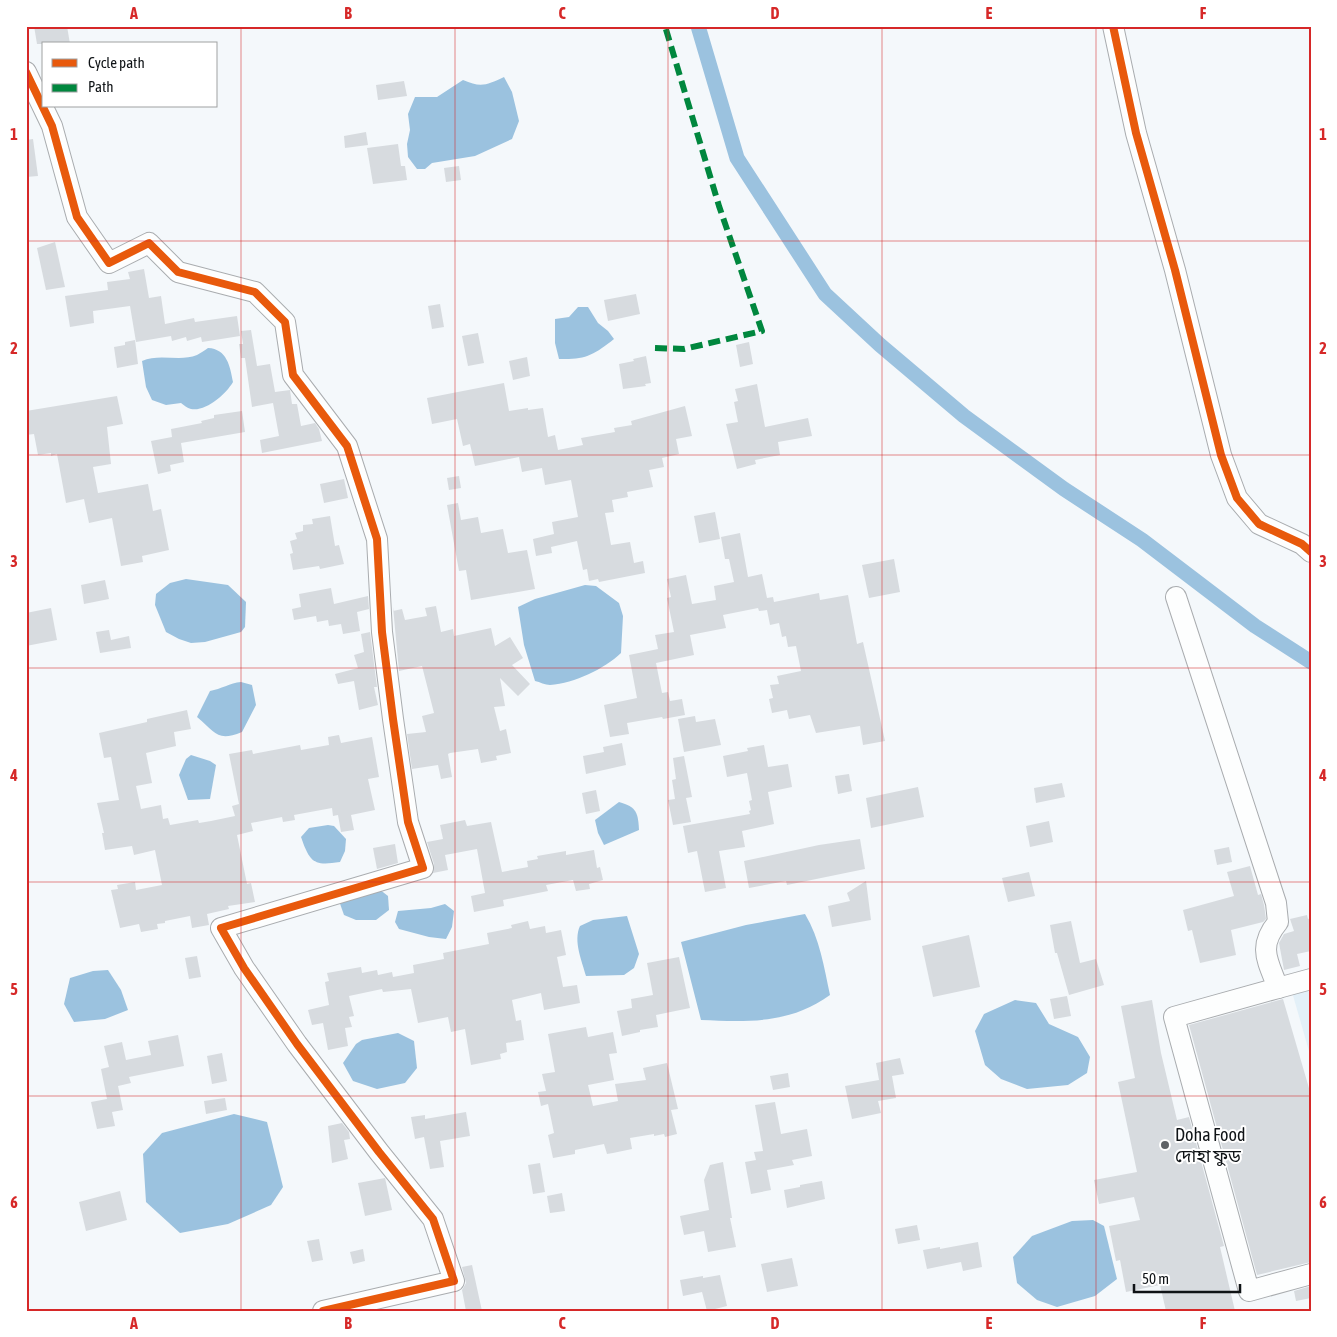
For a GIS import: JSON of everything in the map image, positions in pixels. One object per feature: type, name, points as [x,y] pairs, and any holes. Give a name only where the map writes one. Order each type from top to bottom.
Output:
[{"type":"street","points":[[1113,26],[1136,133],[1175,270],[1221,455],[1236,498],[1259,524],[1302,544],[1311,552]]},
{"type":"street","points":[[26,72],[42,105]]},
{"type":"street","points":[[43,108],[52,126],[77,216],[109,263],[149,243],[178,272],[255,292],[285,322],[294,375],[347,446],[377,540],[382,632],[393,719],[408,822],[423,868],[221,928],[244,968],[297,1044],[379,1152],[433,1219],[454,1281],[323,1311]]},
{"type":"street","points":[[1176,597],[1276,903],[1278,922],[1269,934],[1265,953],[1278,988]]},
{"type":"street","points":[[1311,979],[1174,1017],[1250,1291],[1311,1274]]},
{"type":"shaded area","points":[[1311,987],[1311,1058],[1292,992]]},
{"type":"water","points":[[504,77],[512,92],[519,121],[512,139],[475,156],[432,163],[425,169],[417,169],[408,157],[407,144],[410,130],[408,114],[415,97],[437,97],[463,80],[484,85]]},
{"type":"water","points":[[578,307],[588,307],[598,323],[614,339],[589,355],[576,359],[559,359],[555,343],[555,319],[569,317]]},
{"type":"water","points":[[208,348],[220,351],[226,359],[230,370],[233,382],[221,397],[203,408],[197,409],[190,409],[181,403],[166,405],[152,400],[146,387],[142,361],[155,358],[190,357]]},
{"type":"water","points":[[186,579],[228,585],[246,602],[245,627],[241,632],[205,642],[191,643],[166,632],[155,605],[156,594],[170,583]]},
{"type":"water","points":[[585,585],[596,586],[619,603],[623,616],[621,653],[598,670],[579,678],[550,685],[535,681],[524,645],[518,607],[535,599]]},
{"type":"water","points":[[241,682],[252,685],[256,705],[242,732],[227,736],[217,734],[197,717],[210,691]]},
{"type":"water","points":[[191,755],[216,765],[210,799],[188,800],[179,775],[186,759]]},
{"type":"water","points":[[619,802],[633,809],[637,815],[639,830],[604,845],[598,833],[595,820]]},
{"type":"water","points":[[334,826],[346,839],[345,851],[340,862],[319,863],[310,857],[301,837],[309,828]]},
{"type":"water","points":[[379,889],[388,896],[389,910],[376,920],[356,920],[344,915],[338,898]]},
{"type":"water","points":[[445,904],[454,911],[452,927],[446,939],[429,937],[399,929],[395,922],[398,911],[431,908]]},
{"type":"water","points":[[805,914],[818,943],[830,995],[800,1011],[784,1016],[752,1021],[701,1020],[681,942],[746,925]]},
{"type":"water","points":[[627,916],[639,954],[634,968],[624,975],[586,976],[580,958],[577,938],[580,926],[593,920]]},
{"type":"water","points":[[108,970],[121,990],[128,1010],[105,1019],[74,1022],[64,1004],[70,978],[93,971]]},
{"type":"water","points":[[1015,1000],[1036,1003],[1049,1024],[1078,1037],[1090,1057],[1087,1073],[1068,1085],[1027,1089],[1001,1079],[985,1065],[975,1031],[984,1014]]},
{"type":"water","points":[[398,1033],[414,1041],[417,1068],[405,1083],[377,1089],[353,1081],[343,1063],[356,1044],[362,1040]]},
{"type":"water","points":[[234,1114],[267,1122],[283,1187],[271,1205],[228,1224],[180,1233],[146,1202],[143,1154],[162,1133]]},
{"type":"water","points":[[1093,1220],[1104,1226],[1117,1279],[1095,1296],[1057,1307],[1037,1300],[1017,1283],[1013,1257],[1032,1236],[1072,1221]]},
{"type":"building","points":[[34,26],[67,26],[70,42],[42,42],[42,44],[37,44]]},
{"type":"building","points":[[404,81],[407,96],[378,100],[376,85]]},
{"type":"building","points":[[366,132],[368,145],[345,148],[344,136]]},
{"type":"building","points":[[33,139],[38,176],[26,177],[26,140]]},
{"type":"building","points":[[398,144],[401,166],[405,166],[407,180],[373,184],[367,148]]},
{"type":"building","points":[[459,166],[461,180],[446,182],[444,168]]},
{"type":"building","points":[[55,242],[65,287],[46,290],[37,248]]},
{"type":"building","points":[[144,269],[149,298],[161,296],[165,324],[194,318],[195,322],[237,316],[240,336],[202,342],[201,337],[187,341],[186,337],[172,341],[171,336],[136,342],[130,306],[93,311],[94,323],[70,327],[65,296],[108,290],[107,282],[130,279],[128,272]]},
{"type":"building","points":[[636,294],[640,314],[608,321],[604,300]]},
{"type":"building","points":[[440,304],[444,327],[432,329],[428,306]]},
{"type":"building","points":[[251,330],[257,366],[270,364],[275,392],[290,390],[292,404],[297,404],[301,426],[315,423],[319,429],[322,441],[262,453],[260,440],[279,436],[273,403],[252,407],[245,358],[241,358],[239,344],[243,344],[241,331]]},
{"type":"building","points":[[478,333],[484,363],[468,366],[462,336]]},
{"type":"building","points":[[135,340],[138,364],[117,368],[114,347],[125,345],[125,342]]},
{"type":"building","points":[[749,342],[753,364],[740,367],[736,345]]},
{"type":"building","points":[[646,356],[651,383],[645,384],[646,386],[623,389],[619,364]]},
{"type":"building","points":[[527,357],[530,376],[513,380],[509,361]]},
{"type":"building","points":[[504,383],[509,411],[543,408],[548,437],[555,435],[558,450],[583,445],[581,438],[615,432],[614,428],[632,425],[631,421],[685,406],[692,436],[676,439],[679,454],[662,458],[664,467],[649,470],[653,487],[627,492],[628,497],[612,500],[614,512],[605,513],[611,545],[630,542],[634,563],[643,561],[645,573],[599,582],[598,579],[589,581],[587,569],[583,570],[577,541],[551,547],[552,553],[536,556],[533,539],[554,534],[552,522],[578,517],[571,480],[545,485],[542,468],[522,472],[519,457],[475,466],[470,444],[463,446],[457,419],[432,424],[427,398]]},
{"type":"building","points":[[757,384],[765,427],[808,418],[812,436],[778,442],[780,455],[755,460],[756,464],[737,469],[726,424],[738,422],[734,402],[738,401],[735,389]]},
{"type":"building","points":[[117,396],[123,424],[107,427],[111,464],[93,467],[98,493],[148,484],[153,511],[161,509],[169,550],[142,556],[143,562],[121,566],[112,518],[89,523],[84,499],[66,503],[57,454],[51,456],[51,453],[38,455],[34,434],[26,435],[26,411]]},
{"type":"building","points":[[242,411],[245,432],[181,443],[184,462],[170,465],[171,471],[158,474],[151,441],[172,437],[171,429],[202,423],[201,421],[214,418],[214,415]]},
{"type":"building","points":[[459,476],[461,488],[449,490],[447,478]]},
{"type":"building","points":[[344,479],[348,498],[324,503],[320,484]]},
{"type":"building","points":[[458,503],[461,520],[478,517],[481,533],[503,529],[508,553],[527,550],[535,589],[471,600],[466,570],[459,571],[447,505]]},
{"type":"building","points":[[715,512],[720,539],[699,543],[694,516]]},
{"type":"building","points":[[330,516],[335,546],[339,545],[344,564],[320,569],[319,566],[293,570],[290,554],[293,553],[290,541],[297,539],[295,533],[303,531],[303,525],[313,524],[312,519]]},
{"type":"building","points":[[740,533],[748,577],[762,574],[767,598],[773,597],[774,602],[819,593],[820,600],[848,595],[857,644],[863,642],[885,741],[863,745],[860,726],[816,733],[810,715],[789,719],[787,710],[772,713],[769,699],[773,698],[770,685],[779,684],[777,676],[801,671],[796,646],[788,647],[786,636],[782,637],[779,623],[770,625],[767,610],[759,611],[758,608],[723,615],[726,628],[690,635],[694,655],[656,663],[662,693],[668,692],[670,701],[682,699],[685,715],[627,723],[629,734],[610,737],[604,705],[637,698],[629,655],[658,649],[655,635],[674,632],[667,598],[671,597],[667,579],[686,575],[692,604],[716,600],[714,586],[734,582],[729,559],[725,559],[721,537]]},
{"type":"building","points":[[894,559],[900,592],[869,598],[862,565]]},
{"type":"building","points":[[105,580],[109,599],[84,604],[81,585]]},
{"type":"building","points":[[331,588],[334,604],[368,596],[369,609],[357,612],[360,631],[343,634],[341,624],[329,626],[328,620],[317,622],[316,616],[294,620],[292,609],[301,607],[299,594]]},
{"type":"building","points":[[436,606],[441,632],[453,629],[454,636],[491,628],[495,646],[510,637],[523,658],[512,665],[530,684],[518,696],[500,678],[505,706],[494,707],[500,731],[506,729],[511,753],[496,756],[497,760],[481,763],[478,749],[450,753],[448,754],[452,777],[441,779],[438,765],[412,769],[407,734],[426,732],[422,716],[434,713],[422,666],[399,671],[393,611],[402,609],[405,620],[427,616],[425,608]]},
{"type":"building","points":[[51,608],[57,640],[26,646],[26,613]]},
{"type":"building","points":[[109,630],[111,640],[129,636],[131,648],[100,653],[96,632]]},
{"type":"building","points":[[370,632],[377,687],[374,687],[378,705],[359,710],[354,681],[338,684],[335,674],[358,668],[354,655],[364,652],[361,634]]},
{"type":"building","points":[[187,710],[191,729],[174,732],[176,746],[146,753],[152,783],[136,786],[141,809],[161,805],[163,819],[168,818],[170,825],[198,820],[199,823],[235,816],[232,806],[239,804],[229,754],[252,750],[253,754],[300,745],[301,750],[329,745],[328,737],[339,735],[341,743],[372,737],[379,777],[368,779],[375,810],[351,815],[354,830],[341,832],[338,815],[333,816],[332,808],[294,815],[295,820],[283,822],[282,817],[251,823],[253,831],[237,835],[247,884],[251,883],[255,902],[228,906],[229,909],[207,914],[209,925],[192,928],[190,916],[165,921],[165,923],[157,924],[158,929],[141,932],[139,924],[120,928],[111,890],[118,889],[117,885],[135,882],[136,890],[162,885],[155,850],[134,855],[132,846],[105,850],[102,833],[104,833],[97,803],[119,800],[111,757],[104,758],[99,733]]},
{"type":"building","points":[[695,716],[696,722],[715,719],[721,745],[684,752],[678,719]]},
{"type":"building","points":[[622,743],[626,765],[586,774],[583,756],[604,752],[603,747]]},
{"type":"building","points":[[764,745],[768,767],[788,764],[792,787],[768,792],[774,824],[742,831],[745,847],[719,851],[726,888],[705,892],[697,851],[688,853],[683,826],[750,814],[749,801],[752,800],[747,773],[727,777],[723,756],[748,751],[747,748]]},
{"type":"building","points":[[684,756],[692,797],[686,798],[691,822],[673,825],[668,800],[675,799],[672,780],[676,779],[673,758]]},
{"type":"building","points":[[849,774],[852,791],[838,794],[835,776]]},
{"type":"building","points":[[1062,783],[1065,797],[1036,803],[1034,788]]},
{"type":"building","points":[[918,787],[924,817],[871,828],[866,798]]},
{"type":"building","points":[[596,790],[600,811],[586,814],[582,793]]},
{"type":"building","points":[[465,820],[467,826],[491,822],[502,872],[528,867],[527,861],[538,859],[537,856],[566,851],[566,855],[594,850],[597,868],[600,867],[603,880],[589,884],[590,889],[576,891],[573,880],[546,885],[548,891],[503,900],[504,906],[474,912],[471,896],[485,893],[477,849],[445,855],[448,870],[433,873],[434,864],[427,842],[443,839],[440,825]]},
{"type":"building","points":[[1049,821],[1053,842],[1030,847],[1026,826]]},
{"type":"building","points":[[860,839],[865,869],[787,885],[786,881],[749,888],[744,861],[819,845]]},
{"type":"building","points":[[395,844],[398,863],[377,869],[373,848]]},
{"type":"building","points":[[1229,847],[1232,862],[1217,865],[1214,850]]},
{"type":"building","points":[[1250,866],[1258,895],[1261,894],[1266,919],[1263,922],[1231,930],[1236,955],[1200,963],[1192,930],[1188,931],[1183,910],[1234,896],[1227,872]]},
{"type":"building","points":[[1029,872],[1035,896],[1008,902],[1002,878]]},
{"type":"building","points":[[866,881],[871,920],[832,927],[828,906],[850,901],[847,893]]},
{"type":"building","points":[[1307,915],[1308,919],[1311,918],[1311,951],[1297,954],[1300,966],[1284,970],[1279,943],[1284,934],[1294,931],[1290,919]]},
{"type":"building","points":[[528,921],[530,929],[545,926],[546,933],[561,930],[566,955],[557,957],[563,987],[577,985],[580,1003],[544,1010],[541,993],[512,1000],[516,1021],[521,1020],[524,1040],[506,1043],[507,1052],[500,1054],[501,1059],[471,1065],[465,1029],[451,1032],[448,1017],[418,1023],[411,989],[383,992],[382,989],[349,996],[354,1016],[349,1017],[352,1027],[345,1028],[348,1046],[328,1050],[323,1023],[312,1025],[308,1010],[329,1005],[325,982],[329,981],[327,973],[361,967],[362,973],[377,970],[378,975],[392,972],[393,977],[414,973],[413,965],[444,959],[443,953],[489,944],[487,933],[512,928],[511,925]]},
{"type":"building","points":[[1071,921],[1080,963],[1096,959],[1104,985],[1069,995],[1057,953],[1055,953],[1050,925]]},
{"type":"building","points":[[969,935],[980,987],[933,997],[922,946]]},
{"type":"building","points":[[197,956],[201,977],[189,979],[185,958]]},
{"type":"building","points":[[679,957],[690,1008],[656,1015],[658,1027],[622,1036],[617,1011],[632,1008],[631,999],[653,995],[647,963]]},
{"type":"building","points":[[1067,996],[1071,1016],[1054,1019],[1050,999]]},
{"type":"building","points":[[1283,999],[1311,1095],[1311,1262],[1257,1275],[1189,1025]]},
{"type":"building","points":[[1152,1000],[1161,1053],[1177,1120],[1189,1117],[1224,1246],[1220,1247],[1235,1311],[1166,1311],[1160,1285],[1126,1292],[1120,1260],[1116,1261],[1109,1226],[1140,1220],[1134,1197],[1099,1204],[1094,1180],[1137,1172],[1118,1082],[1135,1078],[1121,1006]]},
{"type":"building","points":[[586,1027],[588,1037],[613,1032],[617,1053],[609,1054],[614,1080],[588,1085],[593,1106],[618,1101],[615,1084],[646,1080],[643,1068],[667,1063],[678,1109],[671,1110],[677,1134],[665,1137],[664,1134],[654,1136],[654,1134],[630,1138],[632,1149],[613,1153],[607,1154],[604,1144],[575,1150],[575,1154],[553,1158],[548,1135],[554,1133],[548,1104],[541,1106],[538,1092],[546,1091],[542,1074],[555,1072],[548,1034]]},
{"type":"building","points":[[178,1035],[184,1066],[129,1077],[131,1083],[118,1086],[123,1110],[112,1112],[115,1126],[97,1129],[91,1102],[107,1099],[101,1069],[109,1067],[104,1046],[122,1042],[126,1060],[151,1055],[148,1041]]},
{"type":"building","points":[[222,1053],[227,1081],[212,1084],[207,1056]]},
{"type":"building","points":[[900,1058],[904,1074],[892,1076],[896,1098],[878,1101],[881,1113],[852,1119],[845,1086],[879,1080],[876,1063]]},
{"type":"building","points":[[788,1073],[790,1087],[773,1090],[770,1076]]},
{"type":"building","points":[[225,1098],[227,1110],[206,1114],[204,1101]]},
{"type":"building","points":[[775,1102],[781,1134],[807,1129],[812,1156],[792,1160],[794,1165],[767,1170],[771,1190],[751,1194],[745,1162],[756,1160],[754,1152],[763,1151],[755,1105]]},
{"type":"building","points":[[466,1112],[470,1136],[440,1141],[444,1167],[430,1169],[424,1137],[415,1139],[411,1117],[425,1115],[425,1119]]},
{"type":"building","points":[[342,1123],[349,1132],[350,1139],[344,1140],[348,1159],[332,1163],[328,1126]]},
{"type":"building","points":[[723,1162],[732,1218],[730,1218],[736,1247],[708,1252],[704,1231],[684,1235],[680,1216],[709,1210],[704,1180],[710,1165]]},
{"type":"building","points":[[540,1163],[545,1192],[533,1194],[528,1165]]},
{"type":"building","points":[[385,1178],[392,1210],[365,1216],[358,1183]]},
{"type":"building","points":[[822,1181],[825,1199],[787,1208],[784,1190]]},
{"type":"building","points":[[120,1191],[127,1220],[86,1231],[79,1202]]},
{"type":"building","points":[[562,1193],[565,1211],[550,1213],[547,1196]]},
{"type":"building","points":[[917,1225],[920,1240],[898,1244],[895,1229]]},
{"type":"building","points":[[319,1239],[323,1260],[312,1262],[307,1241]]},
{"type":"building","points":[[978,1242],[982,1267],[963,1271],[961,1262],[927,1269],[923,1250]]},
{"type":"building","points":[[363,1249],[365,1261],[353,1264],[350,1252]]},
{"type":"building","points":[[792,1258],[798,1286],[767,1292],[761,1264]]},
{"type":"building","points":[[472,1265],[482,1311],[466,1311],[462,1290],[466,1283],[462,1267]]},
{"type":"building","points":[[720,1275],[727,1306],[707,1311],[702,1292],[683,1296],[680,1280]]},
{"type":"building","points":[[1311,1286],[1311,1298],[1296,1301],[1294,1291]]},
{"type":"waterway","points":[[698,26],[737,158],[825,294],[880,345],[964,416],[1064,489],[1142,540],[1255,626],[1311,662]]},
{"type":"marked path","points":[[655,348],[684,349],[762,331],[719,206],[665,26]]},
{"type":"cycle path","points":[[1113,26],[1136,133],[1175,270],[1221,455],[1237,498],[1259,524],[1302,544],[1311,552]]},
{"type":"cycle path","points":[[26,72],[42,105]]},
{"type":"cycle path","points":[[43,108],[52,126],[77,217],[109,263],[149,243],[178,272],[255,292],[285,322],[293,375],[347,446],[377,539],[382,632],[393,719],[408,822],[423,868],[221,928],[244,968],[297,1044],[379,1152],[433,1219],[454,1281],[323,1311]]},
{"type":"place","name":"Doha Food দোহা ফুড","points":[[1165,1145]]}]
